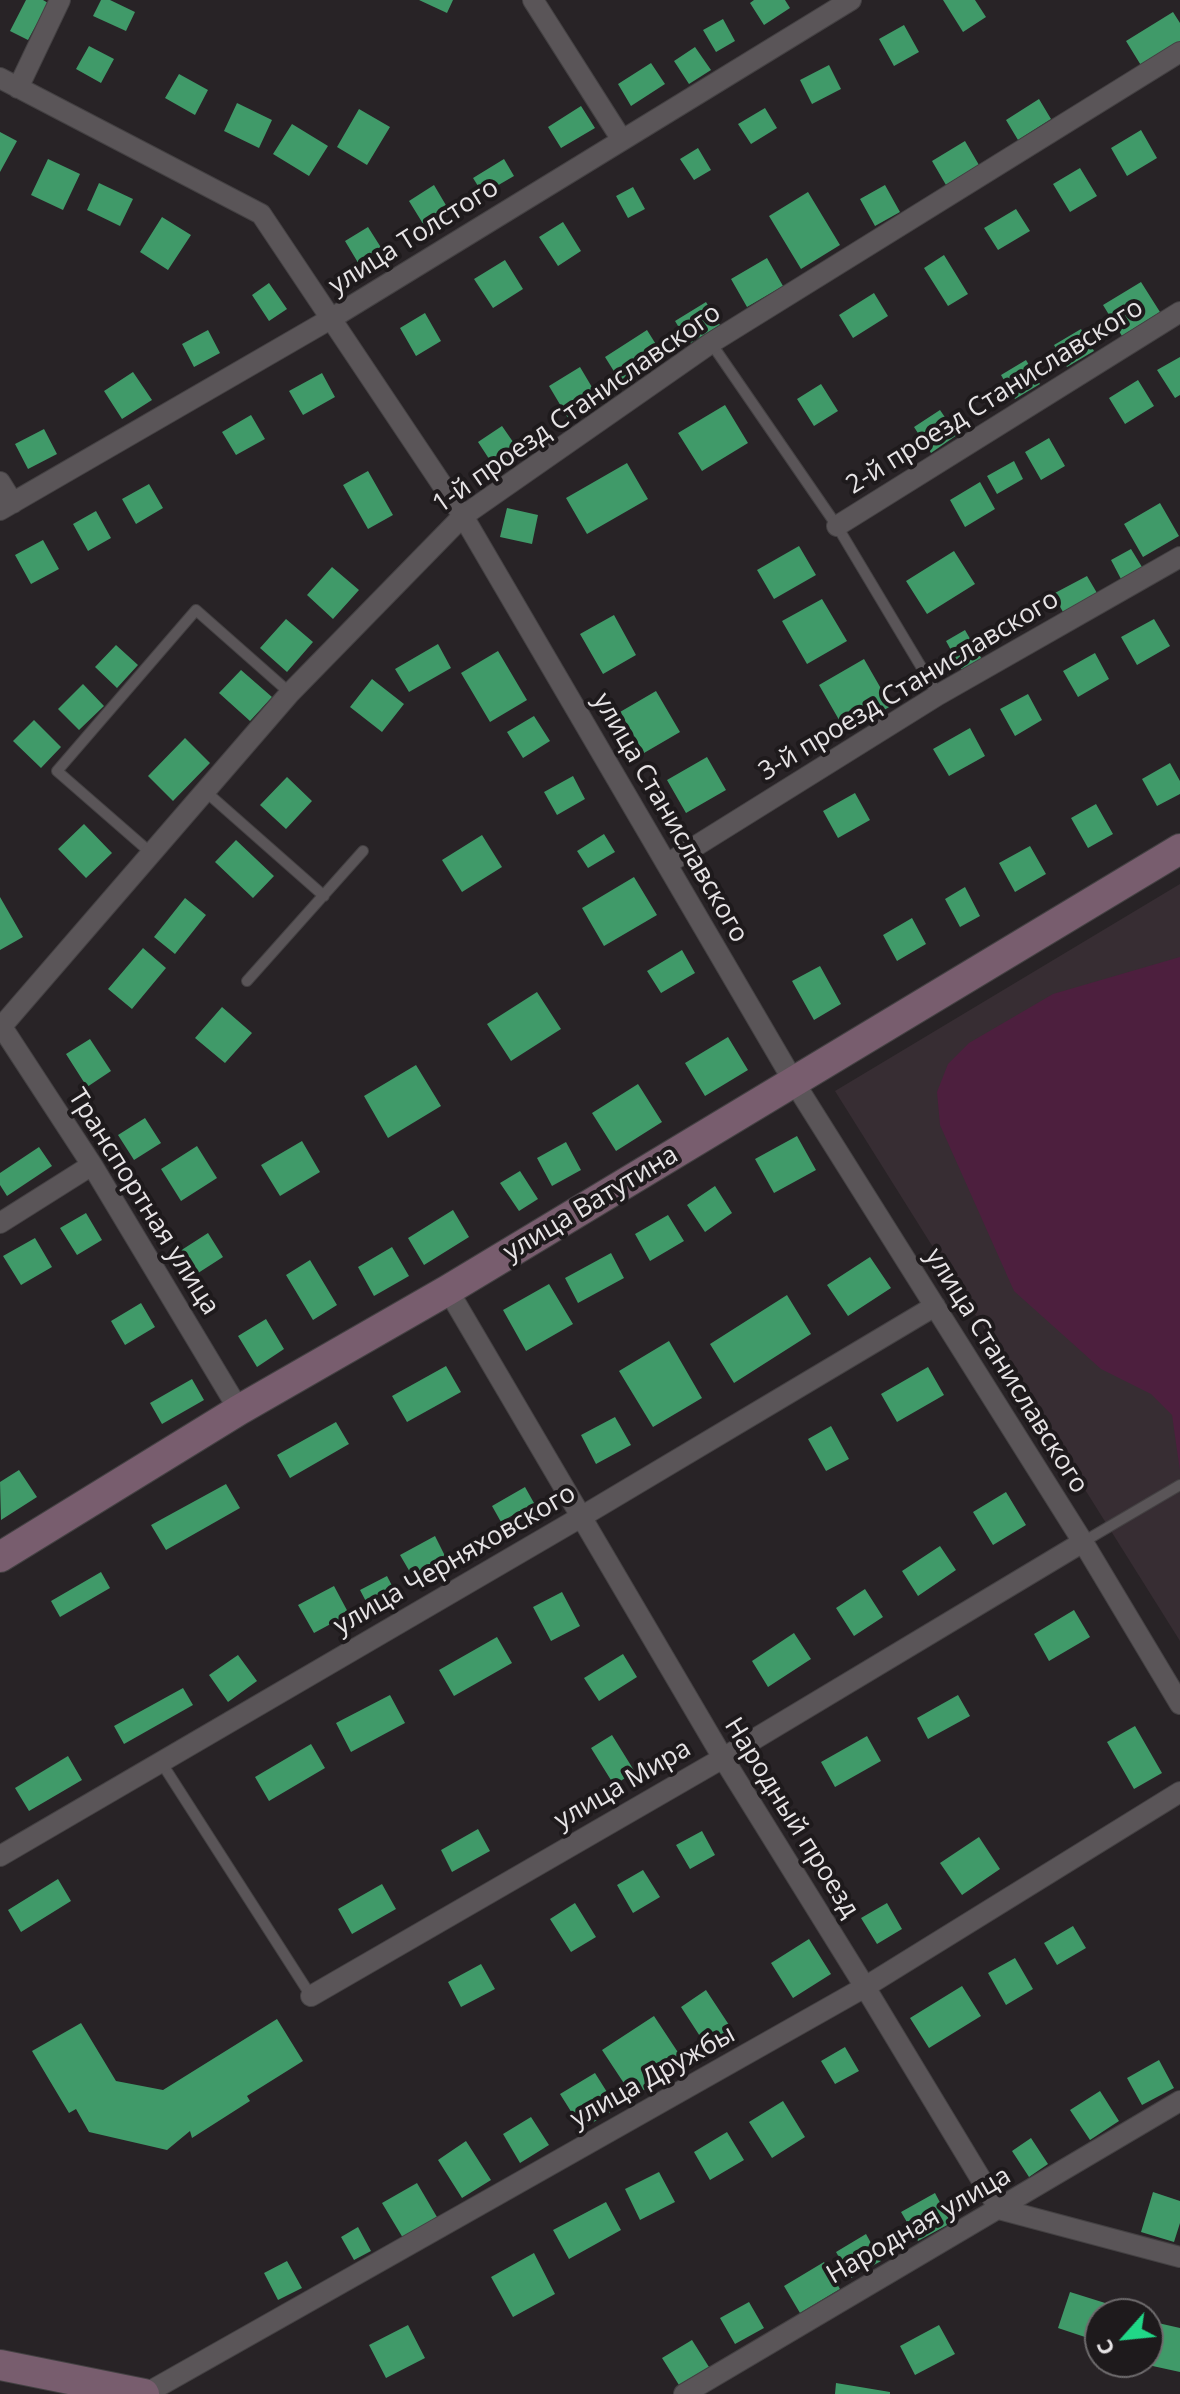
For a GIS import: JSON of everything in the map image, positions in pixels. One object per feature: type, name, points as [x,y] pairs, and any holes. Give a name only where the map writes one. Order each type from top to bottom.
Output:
[{"type":"street","points":[[9,83],[60,0]]},
{"type":"street","points":[[533,0],[622,140]]},
{"type":"street","name":"улица Толстого","points":[[6,506],[332,318],[851,0]]},
{"type":"street","name":"1-й проезд Станиславского","points":[[1,1025],[290,693],[463,516],[711,343],[1180,52]]},
{"type":"street","name":"улица Станиславского","points":[[9,83],[261,214],[463,516],[794,1082],[1083,1542],[1180,1704]]},
{"type":"street","name":"2-й проезд Станиславского","points":[[837,526],[1180,312]]},
{"type":"street","points":[[0,482],[6,506]]},
{"type":"street","name":"3-й проезд Станиславского","points":[[667,864],[938,695],[1180,557]]},
{"type":"street","name":"улица Ватутина","points":[[0,1557],[239,1410],[448,1290],[1180,849]]},
{"type":"street","name":"Транспортная улица","points":[[1,1025],[92,1165],[239,1410]]},
{"type":"street","points":[[0,1223],[92,1165]]},
{"type":"street","name":"Народный проезд","points":[[448,1290],[723,1758],[999,2209]]},
{"type":"street","name":"улица Черняховского","points":[[0,1856],[935,1306]]},
{"type":"street","name":"улица Мира","points":[[311,1996],[723,1758],[1083,1542]]},
{"type":"street","name":"улица Дружбы","points":[[144,2394],[865,1987],[1180,1792]]},
{"type":"street","name":"Народная улица","points":[[684,2394],[1180,2101]]},
{"type":"street","points":[[999,2209],[1180,2257]]},
{"type":"street","points":[[0,2365],[144,2394]]},
{"type":"lane","points":[[711,343],[837,526],[938,695]]},
{"type":"lane","points":[[151,853],[57,771],[196,610],[290,693]]},
{"type":"lane","points":[[205,791],[324,896]]},
{"type":"lane","points":[[247,981],[363,851]]},
{"type":"lane","points":[[1083,1542],[1180,1485]]},
{"type":"lane","points":[[160,1761],[311,1996]]},
{"type":"shaded area","points":[[1180,884],[1180,1641],[835,1091]]},
{"type":"shaded area","points":[[1180,957],[1180,1471],[1172,1415],[1151,1394],[1101,1369],[1014,1291],[940,1125],[937,1092],[948,1064],[969,1043],[1053,994]]},
{"type":"building","points":[[26,0],[48,3],[28,40],[10,31]]},
{"type":"building","points":[[101,0],[110,0],[135,12],[126,31],[93,16]]},
{"type":"building","points":[[419,0],[453,0],[447,13]]},
{"type":"building","points":[[754,0],[785,0],[790,8],[764,25],[750,3]]},
{"type":"building","points":[[943,0],[975,0],[986,17],[963,32]]},
{"type":"building","points":[[1173,12],[1180,23],[1180,44],[1142,67],[1126,41]]},
{"type":"building","points":[[723,19],[735,41],[716,52],[703,30]]},
{"type":"building","points":[[904,25],[919,52],[894,66],[879,39]]},
{"type":"building","points":[[89,46],[114,59],[101,83],[76,69]]},
{"type":"building","points":[[695,47],[711,70],[689,84],[674,61]]},
{"type":"building","points":[[651,63],[665,84],[631,106],[618,84]]},
{"type":"building","points":[[829,65],[841,89],[812,104],[800,80]]},
{"type":"building","points":[[179,74],[208,90],[195,115],[165,98]]},
{"type":"building","points":[[1039,99],[1051,119],[1018,140],[1006,120]]},
{"type":"building","points":[[237,103],[272,120],[259,148],[224,131]]},
{"type":"building","points":[[581,106],[595,128],[561,148],[548,127]]},
{"type":"building","points":[[765,108],[777,128],[751,144],[738,124]]},
{"type":"building","points":[[359,109],[390,127],[367,165],[337,147]]},
{"type":"building","points":[[292,124],[328,146],[309,176],[273,154]]},
{"type":"building","points":[[1141,130],[1157,158],[1127,176],[1111,148]]},
{"type":"building","points":[[0,132],[17,141],[0,172]]},
{"type":"building","points":[[965,141],[979,165],[946,185],[932,161]]},
{"type":"building","points":[[698,148],[711,170],[694,180],[680,159]]},
{"type":"building","points":[[48,159],[80,174],[63,210],[31,195]]},
{"type":"building","points":[[504,159],[514,176],[483,194],[473,178]]},
{"type":"building","points":[[1080,168],[1097,196],[1070,212],[1053,184]]},
{"type":"building","points":[[99,183],[133,199],[120,226],[87,210]]},
{"type":"building","points":[[434,185],[450,212],[425,227],[409,201]]},
{"type":"building","points":[[885,185],[900,212],[875,226],[860,199]]},
{"type":"building","points":[[633,187],[645,209],[628,218],[616,196]]},
{"type":"building","points":[[808,192],[840,245],[801,269],[769,216]]},
{"type":"building","points":[[1016,209],[1030,231],[998,250],[984,228]]},
{"type":"building","points":[[162,217],[191,235],[168,270],[140,252]]},
{"type":"building","points":[[563,222],[581,251],[558,266],[539,237]]},
{"type":"building","points":[[368,227],[387,257],[363,271],[345,241]]},
{"type":"building","points":[[944,255],[968,294],[948,306],[924,268]]},
{"type":"building","points":[[767,258],[783,286],[747,307],[731,279]]},
{"type":"building","points":[[505,260],[523,289],[493,308],[474,279]]},
{"type":"building","points":[[1141,282],[1160,312],[1122,336],[1103,305]]},
{"type":"building","points":[[269,283],[287,309],[269,321],[252,295]]},
{"type":"building","points":[[874,293],[888,316],[853,338],[839,315]]},
{"type":"building","points":[[706,302],[720,325],[689,344],[675,321]]},
{"type":"building","points":[[425,313],[441,341],[416,356],[400,328]]},
{"type":"building","points":[[1081,329],[1094,351],[1067,367],[1054,345]]},
{"type":"building","points":[[208,330],[220,353],[194,367],[182,344]]},
{"type":"building","points":[[647,330],[662,354],[620,381],[605,357]]},
{"type":"building","points":[[1180,357],[1180,395],[1175,398],[1157,370]]},
{"type":"building","points":[[1026,360],[1040,384],[1015,399],[1001,375]]},
{"type":"building","points":[[580,367],[599,399],[568,418],[549,386]]},
{"type":"building","points":[[133,372],[152,400],[122,419],[104,391]]},
{"type":"building","points":[[322,373],[335,397],[303,415],[289,391]]},
{"type":"building","points":[[1138,380],[1154,406],[1125,424],[1109,398]]},
{"type":"building","points":[[821,384],[838,411],[814,426],[797,399]]},
{"type":"building","points":[[725,405],[748,443],[702,471],[678,433]]},
{"type":"building","points":[[940,410],[957,435],[931,453],[914,427]]},
{"type":"building","points":[[251,415],[265,439],[236,455],[222,432]]},
{"type":"building","points":[[502,426],[520,452],[495,468],[478,442]]},
{"type":"building","points":[[44,429],[57,454],[28,469],[15,444]]},
{"type":"building","points":[[1049,438],[1065,466],[1041,480],[1025,452]]},
{"type":"building","points":[[1014,461],[1023,479],[997,494],[987,476]]},
{"type":"building","points":[[627,463],[648,499],[587,534],[566,498]]},
{"type":"building","points":[[368,471],[393,515],[368,529],[343,485]]},
{"type":"building","points":[[980,482],[995,509],[965,527],[950,500]]},
{"type":"building","points":[[149,484],[163,508],[136,524],[122,499]]},
{"type":"building","points":[[1160,503],[1179,536],[1143,557],[1124,524]]},
{"type":"building","points":[[507,508],[538,515],[532,544],[500,537]]},
{"type":"building","points":[[96,511],[111,538],[88,551],[73,524]]},
{"type":"building","points":[[43,540],[59,569],[31,584],[15,555]]},
{"type":"building","points":[[799,546],[816,575],[774,599],[757,570]]},
{"type":"building","points":[[1131,549],[1142,567],[1121,579],[1111,560]]},
{"type":"building","points":[[954,551],[975,584],[927,614],[906,581]]},
{"type":"building","points":[[332,567],[359,590],[333,619],[307,595]]},
{"type":"building","points":[[1087,576],[1097,593],[1063,612],[1053,594]]},
{"type":"building","points":[[822,599],[847,641],[807,664],[782,621]]},
{"type":"building","points":[[614,615],[636,655],[603,674],[580,634]]},
{"type":"building","points":[[286,619],[313,642],[287,672],[260,648]]},
{"type":"building","points":[[1154,619],[1170,646],[1137,665],[1121,637]]},
{"type":"building","points":[[965,630],[984,663],[964,674],[946,641]]},
{"type":"building","points":[[438,644],[451,668],[409,692],[395,669]]},
{"type":"building","points":[[116,645],[138,665],[117,688],[95,667]]},
{"type":"building","points":[[498,651],[527,700],[490,722],[461,673]]},
{"type":"building","points":[[1095,653],[1109,679],[1078,697],[1063,671]]},
{"type":"building","points":[[864,659],[891,706],[846,732],[819,685]]},
{"type":"building","points":[[241,670],[272,697],[250,721],[219,693]]},
{"type":"building","points":[[372,679],[404,704],[382,732],[350,707]]},
{"type":"building","points":[[83,684],[104,706],[79,730],[58,709]]},
{"type":"building","points":[[656,691],[680,732],[644,753],[620,712]]},
{"type":"building","points":[[1028,694],[1042,720],[1015,736],[1000,709]]},
{"type":"building","points":[[534,716],[550,741],[523,758],[507,732]]},
{"type":"building","points":[[34,720],[61,747],[41,768],[13,741]]},
{"type":"building","points":[[970,728],[985,756],[949,776],[933,749]]},
{"type":"building","points":[[185,738],[210,763],[173,801],[148,776]]},
{"type":"building","points":[[707,757],[726,790],[686,813],[667,780]]},
{"type":"building","points":[[1170,763],[1180,781],[1180,794],[1157,806],[1142,779]]},
{"type":"building","points":[[573,776],[585,799],[557,815],[544,792]]},
{"type":"building","points":[[287,777],[312,801],[286,829],[260,805]]},
{"type":"building","points":[[855,793],[870,820],[838,838],[823,811]]},
{"type":"building","points":[[1096,804],[1113,834],[1088,848],[1071,818]]},
{"type":"building","points":[[84,824],[112,853],[86,878],[58,849]]},
{"type":"building","points":[[604,834],[615,852],[588,868],[577,851]]},
{"type":"building","points":[[482,835],[502,867],[462,892],[442,860]]},
{"type":"building","points":[[236,840],[274,876],[253,898],[215,862]]},
{"type":"building","points":[[1030,846],[1046,874],[1015,892],[999,863]]},
{"type":"building","points":[[634,877],[657,915],[604,946],[582,908]]},
{"type":"building","points":[[965,887],[980,916],[960,927],[945,899]]},
{"type":"building","points":[[0,897],[23,937],[0,950]]},
{"type":"building","points":[[185,898],[206,915],[175,954],[154,937]]},
{"type":"building","points":[[912,918],[926,944],[897,961],[883,935]]},
{"type":"building","points":[[143,948],[166,968],[132,1009],[108,989]]},
{"type":"building","points":[[682,950],[695,973],[661,993],[647,971]]},
{"type":"building","points":[[820,966],[841,1004],[814,1020],[792,981]]},
{"type":"building","points":[[537,992],[561,1029],[511,1061],[487,1024]]},
{"type":"building","points":[[222,1007],[252,1033],[225,1063],[195,1038]]},
{"type":"building","points":[[728,1037],[748,1070],[705,1096],[685,1063]]},
{"type":"building","points":[[90,1039],[111,1071],[87,1087],[66,1054]]},
{"type":"building","points":[[416,1065],[441,1106],[388,1138],[364,1096]]},
{"type":"building","points":[[638,1084],[662,1122],[616,1151],[592,1113]]},
{"type":"building","points":[[145,1118],[161,1143],[134,1160],[118,1135]]},
{"type":"building","points":[[797,1136],[816,1170],[774,1193],[755,1159]]},
{"type":"building","points":[[302,1141],[320,1172],[280,1196],[261,1165]]},
{"type":"building","points":[[566,1142],[581,1170],[552,1186],[537,1158]]},
{"type":"building","points":[[197,1146],[217,1178],[181,1201],[161,1169]]},
{"type":"building","points":[[39,1147],[52,1166],[7,1196],[0,1185],[0,1173]]},
{"type":"building","points":[[520,1171],[538,1199],[519,1211],[500,1183]]},
{"type":"building","points":[[715,1186],[732,1213],[705,1232],[687,1205]]},
{"type":"building","points":[[453,1210],[469,1237],[424,1265],[408,1238]]},
{"type":"building","points":[[86,1213],[102,1240],[77,1255],[60,1228]]},
{"type":"building","points":[[668,1215],[684,1241],[650,1261],[635,1234]]},
{"type":"building","points":[[208,1233],[223,1257],[195,1275],[180,1251]]},
{"type":"building","points":[[35,1238],[52,1267],[21,1285],[3,1256]]},
{"type":"building","points":[[392,1247],[409,1276],[374,1296],[358,1267]]},
{"type":"building","points":[[611,1253],[624,1278],[578,1303],[565,1278]]},
{"type":"building","points":[[870,1257],[891,1288],[848,1316],[827,1285]]},
{"type":"building","points":[[310,1260],[337,1305],[313,1320],[286,1275]]},
{"type":"building","points":[[549,1284],[573,1324],[526,1351],[503,1310]]},
{"type":"building","points":[[787,1295],[811,1334],[734,1383],[710,1344]]},
{"type":"building","points":[[141,1303],[155,1327],[125,1345],[111,1321]]},
{"type":"building","points":[[266,1319],[284,1349],[257,1367],[238,1336]]},
{"type":"building","points":[[669,1341],[702,1398],[653,1427],[619,1371]]},
{"type":"building","points":[[446,1366],[461,1392],[407,1422],[392,1396]]},
{"type":"building","points":[[928,1367],[944,1395],[897,1422],[881,1394]]},
{"type":"building","points":[[192,1379],[204,1400],[162,1424],[150,1403]]},
{"type":"building","points":[[615,1417],[631,1445],[596,1464],[581,1435]]},
{"type":"building","points":[[336,1422],[349,1444],[290,1478],[277,1455]]},
{"type":"building","points":[[831,1426],[849,1459],[826,1471],[808,1439]]},
{"type":"building","points":[[19,1470],[37,1497],[1,1520],[0,1482]]},
{"type":"building","points":[[226,1484],[240,1508],[166,1550],[151,1525]]},
{"type":"building","points":[[525,1487],[534,1503],[501,1522],[492,1506]]},
{"type":"building","points":[[1006,1492],[1026,1525],[993,1545],[973,1512]]},
{"type":"building","points":[[435,1536],[448,1562],[414,1579],[400,1555]]},
{"type":"building","points":[[940,1546],[956,1570],[918,1596],[902,1571]]},
{"type":"building","points":[[101,1572],[110,1588],[60,1617],[51,1601]]},
{"type":"building","points":[[387,1576],[400,1601],[373,1615],[360,1590]]},
{"type":"building","points":[[334,1586],[349,1614],[314,1633],[298,1605]]},
{"type":"building","points":[[865,1589],[883,1617],[854,1636],[836,1608]]},
{"type":"building","points":[[562,1592],[580,1626],[551,1641],[533,1607]]},
{"type":"building","points":[[1074,1610],[1090,1637],[1049,1661],[1034,1634]]},
{"type":"building","points":[[794,1633],[811,1659],[768,1687],[752,1661]]},
{"type":"building","points":[[497,1637],[512,1663],[454,1696],[439,1670]]},
{"type":"building","points":[[623,1654],[637,1677],[599,1701],[584,1678]]},
{"type":"building","points":[[238,1655],[257,1681],[228,1702],[209,1675]]},
{"type":"building","points":[[183,1688],[193,1705],[124,1744],[114,1726]]},
{"type":"building","points":[[390,1695],[405,1723],[351,1752],[336,1723]]},
{"type":"building","points":[[958,1695],[970,1716],[928,1739],[917,1718]]},
{"type":"building","points":[[1135,1726],[1162,1773],[1134,1789],[1107,1742]]},
{"type":"building","points":[[612,1735],[635,1772],[614,1785],[591,1748]]},
{"type":"building","points":[[867,1736],[881,1761],[835,1787],[821,1762]]},
{"type":"building","points":[[311,1744],[325,1768],[269,1801],[255,1777]]},
{"type":"building","points":[[68,1756],[82,1780],[29,1811],[15,1788]]},
{"type":"building","points":[[478,1829],[490,1851],[452,1872],[441,1850]]},
{"type":"building","points":[[702,1831],[715,1855],[690,1869],[676,1845]]},
{"type":"building","points":[[979,1837],[1000,1869],[962,1895],[940,1863]]},
{"type":"building","points":[[643,1870],[660,1897],[633,1913],[617,1885]]},
{"type":"building","points":[[58,1879],[71,1901],[21,1932],[8,1910]]},
{"type":"building","points":[[382,1884],[396,1909],[352,1934],[338,1909]]},
{"type":"building","points":[[575,1903],[596,1937],[571,1952],[550,1919]]},
{"type":"building","points":[[887,1903],[902,1929],[877,1944],[861,1918]]},
{"type":"building","points":[[1073,1926],[1086,1948],[1057,1965],[1044,1943]]},
{"type":"building","points":[[809,1939],[831,1974],[793,1998],[771,1963]]},
{"type":"building","points":[[1015,1958],[1033,1989],[1006,2005],[988,1973]]},
{"type":"building","points":[[481,1964],[495,1989],[461,2007],[448,1982]]},
{"type":"building","points":[[962,1986],[981,2016],[929,2048],[910,2018]]},
{"type":"building","points":[[706,1990],[733,2031],[707,2047],[681,2007]]},
{"type":"building","points":[[654,2016],[685,2063],[633,2097],[602,2050]]},
{"type":"building","points":[[277,2019],[303,2061],[247,2096],[250,2101],[192,2138],[190,2131],[167,2150],[89,2132],[76,2109],[69,2113],[32,2051],[81,2023],[116,2081],[163,2090]]},
{"type":"building","points":[[845,2047],[859,2071],[835,2084],[821,2061]]},
{"type":"building","points":[[1159,2060],[1174,2088],[1142,2105],[1127,2078]]},
{"type":"building","points":[[595,2073],[617,2108],[582,2129],[560,2094]]},
{"type":"building","points":[[1100,2091],[1119,2121],[1090,2140],[1070,2110]]},
{"type":"building","points":[[783,2101],[805,2137],[772,2158],[749,2122]]},
{"type":"building","points":[[531,2117],[549,2145],[520,2163],[503,2134]]},
{"type":"building","points":[[727,2132],[744,2160],[710,2180],[694,2152]]},
{"type":"building","points":[[1031,2138],[1048,2164],[1029,2177],[1012,2151]]},
{"type":"building","points":[[466,2141],[491,2180],[462,2198],[438,2160]]},
{"type":"building","points":[[659,2172],[675,2202],[640,2220],[625,2189]]},
{"type":"building","points":[[417,2183],[437,2217],[403,2238],[382,2203]]},
{"type":"building","points":[[1153,2192],[1180,2201],[1180,2223],[1174,2242],[1141,2232]]},
{"type":"building","points":[[935,2193],[951,2223],[918,2241],[901,2212]]},
{"type":"building","points":[[606,2202],[621,2230],[569,2259],[553,2230]]},
{"type":"building","points":[[358,2227],[371,2251],[354,2260],[341,2237]]},
{"type":"building","points":[[866,2234],[881,2261],[851,2278],[836,2252]]},
{"type":"building","points":[[534,2253],[555,2294],[513,2317],[491,2277]]},
{"type":"building","points":[[287,2261],[302,2288],[278,2300],[264,2273]]},
{"type":"building","points":[[824,2262],[840,2289],[800,2313],[784,2286]]},
{"type":"building","points":[[1070,2292],[1089,2298],[1084,2298],[1084,2337],[1058,2328]]},
{"type":"building","points":[[749,2302],[764,2328],[735,2344],[720,2318]]},
{"type":"building","points":[[1164,2324],[1180,2328],[1180,2372],[1164,2368]]},
{"type":"building","points":[[408,2325],[425,2358],[386,2378],[369,2345]]},
{"type":"building","points":[[939,2325],[955,2354],[915,2375],[900,2346]]},
{"type":"building","points":[[692,2340],[709,2367],[679,2385],[662,2358]]},
{"type":"building","points":[[836,2383],[890,2392],[890,2394],[835,2394]]}]
